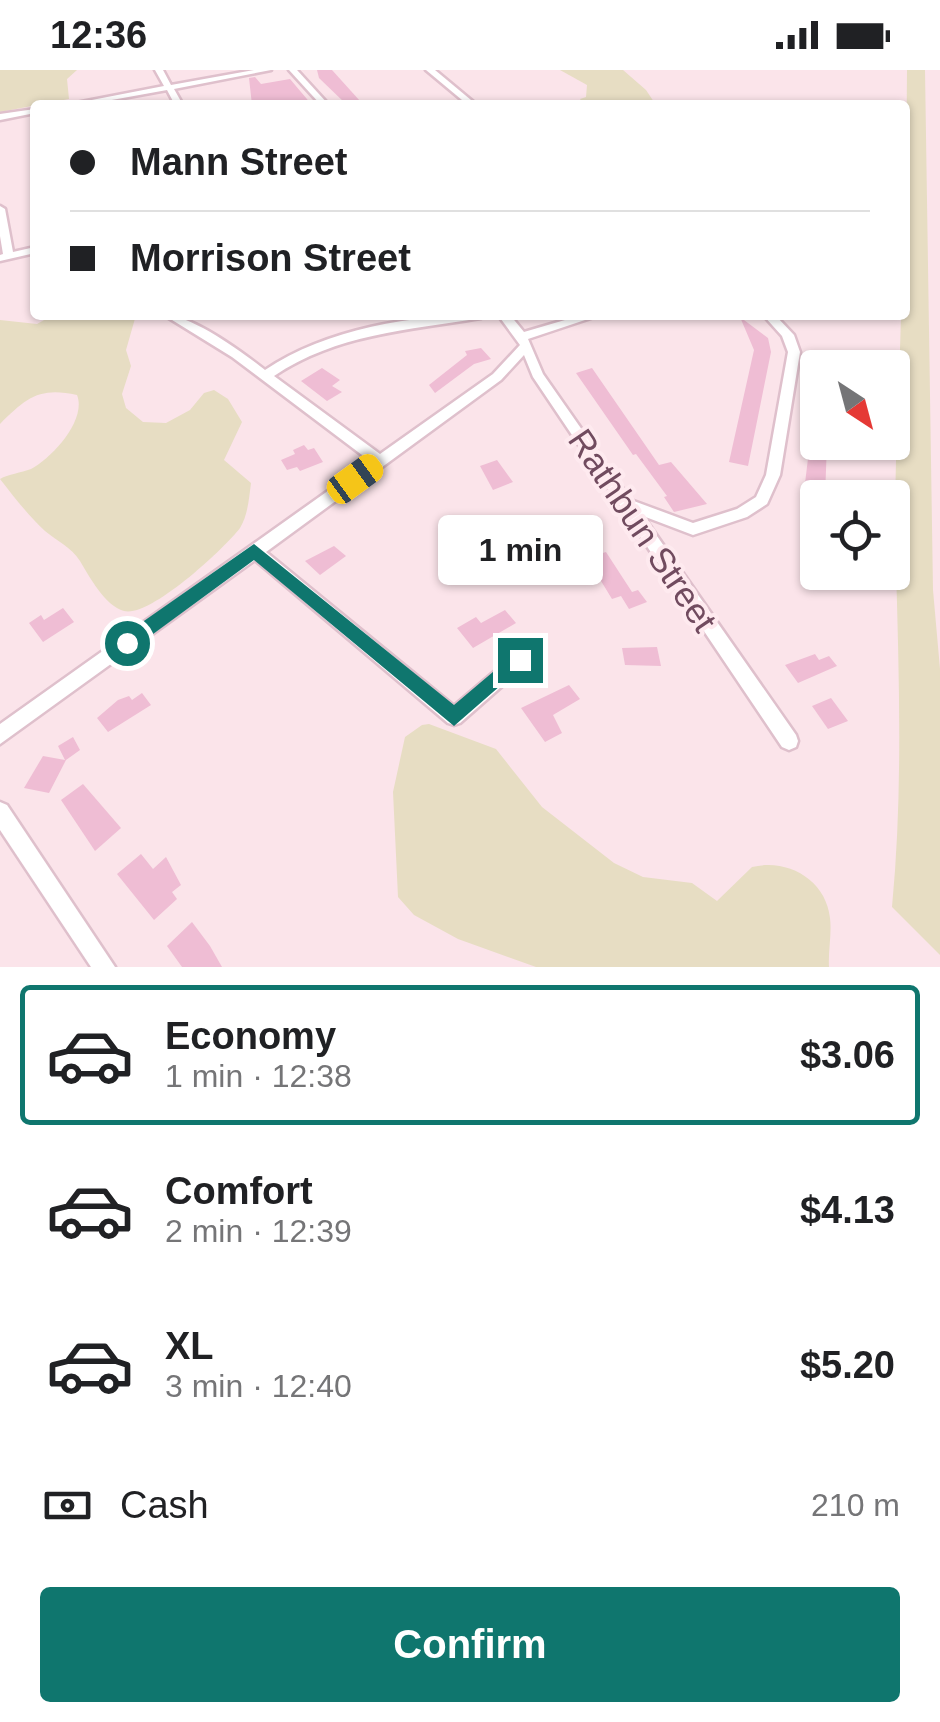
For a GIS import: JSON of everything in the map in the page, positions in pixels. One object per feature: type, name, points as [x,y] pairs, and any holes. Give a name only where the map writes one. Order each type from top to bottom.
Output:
[{"type":"street","points":[[159,70],[176,100]]},
{"type":"street","points":[[99,100],[267,70]]},
{"type":"street","points":[[293,70],[320,100]]},
{"type":"street","points":[[430,70],[466,100]]},
{"type":"street","points":[[0,117],[30,112]]},
{"type":"street","points":[[0,209],[5,257],[30,251]]},
{"type":"street","points":[[178,320],[266,375],[380,461]]},
{"type":"street","points":[[266,375],[290,356],[336,339],[452,320]]},
{"type":"street","name":"Rathbun Street","points":[[508,320],[524,341],[537,374],[789,741]]},
{"type":"street","points":[[0,734],[498,378],[524,341],[581,320]]},
{"type":"street","points":[[627,504],[693,529],[742,513],[762,500],[773,475],[794,352],[788,335],[773,320]]},
{"type":"street","points":[[254,551],[454,717],[520,660]]},
{"type":"street","points":[[0,812],[104,967]]},
{"type":"shaded area","points":[[0,70],[77,70],[67,79],[69,99],[30,100],[30,106],[0,112]]},
{"type":"shaded area","points":[[560,70],[623,70],[653,100],[581,100],[586,97],[587,85]]},
{"type":"shaded area","points":[[907,70],[925,70],[933,590],[940,669],[940,955],[892,907],[899,779],[897,590],[910,590],[910,480],[896,480],[896,460],[910,460],[910,350],[900,350],[901,320],[910,320],[910,100],[907,100]]},
{"type":"shaded area","points":[[0,320],[37,324],[44,320],[135,320],[126,350],[131,366],[122,394],[126,408],[143,422],[166,423],[190,410],[204,393],[214,390],[228,399],[242,422],[224,460],[251,483],[240,528],[186,580],[136,610],[124,611],[110,603],[76,556],[39,525],[0,479],[31,469],[48,456],[66,437],[77,416],[77,395],[53,392],[26,401],[0,424]]},
{"type":"shaded area","points":[[429,724],[496,749],[542,807],[614,863],[643,877],[692,883],[717,901],[752,867],[779,866],[803,875],[827,905],[829,967],[536,967],[458,939],[414,915],[398,897],[393,792],[405,737]]},
{"type":"building","points":[[317,70],[332,70],[359,100],[342,100],[319,78]]},
{"type":"building","points":[[255,77],[261,84],[290,79],[308,100],[251,100],[249,78]]},
{"type":"building","points":[[741,320],[768,338],[771,352],[748,466],[729,462],[754,350]]},
{"type":"building","points":[[481,348],[491,359],[474,364],[435,393],[429,385],[467,355],[465,351]]},
{"type":"building","points":[[322,368],[340,380],[332,386],[342,392],[327,401],[301,381]]},
{"type":"building","points":[[592,368],[659,465],[671,462],[707,504],[674,512],[664,497],[667,496],[576,373]]},
{"type":"building","points":[[304,445],[308,450],[314,448],[323,462],[300,471],[297,467],[287,470],[281,460]]},
{"type":"building","points":[[497,460],[513,482],[493,490],[480,466]]},
{"type":"building","points":[[808,460],[826,460],[826,480],[805,480]]},
{"type":"building","points":[[334,546],[346,556],[320,575],[305,561]]},
{"type":"building","points":[[606,552],[632,592],[638,590],[647,602],[629,609],[621,596],[612,599],[587,558]]},
{"type":"building","points":[[63,608],[74,622],[43,642],[29,623],[41,615],[44,620]]},
{"type":"building","points":[[505,610],[516,623],[473,648],[457,628],[476,617],[481,623]]},
{"type":"building","points":[[657,647],[661,666],[625,665],[622,648]]},
{"type":"building","points":[[815,654],[819,660],[829,656],[837,666],[798,683],[785,665]]},
{"type":"building","points":[[569,685],[580,699],[553,715],[562,733],[545,742],[521,708]]},
{"type":"building","points":[[142,693],[151,705],[108,732],[97,718],[118,700],[129,696],[132,700]]},
{"type":"building","points":[[831,698],[848,721],[828,729],[812,706]]},
{"type":"building","points":[[73,737],[80,750],[66,760],[49,793],[24,788],[43,756],[65,760],[58,746]]},
{"type":"building","points":[[83,784],[121,828],[95,851],[61,800]]},
{"type":"building","points":[[141,854],[153,869],[166,857],[181,885],[172,892],[177,899],[154,920],[117,874]]},
{"type":"building","points":[[192,922],[222,967],[182,967],[167,946]]},
{"type":"route","points":[[127,643],[254,551],[454,717],[520,660]]}]
